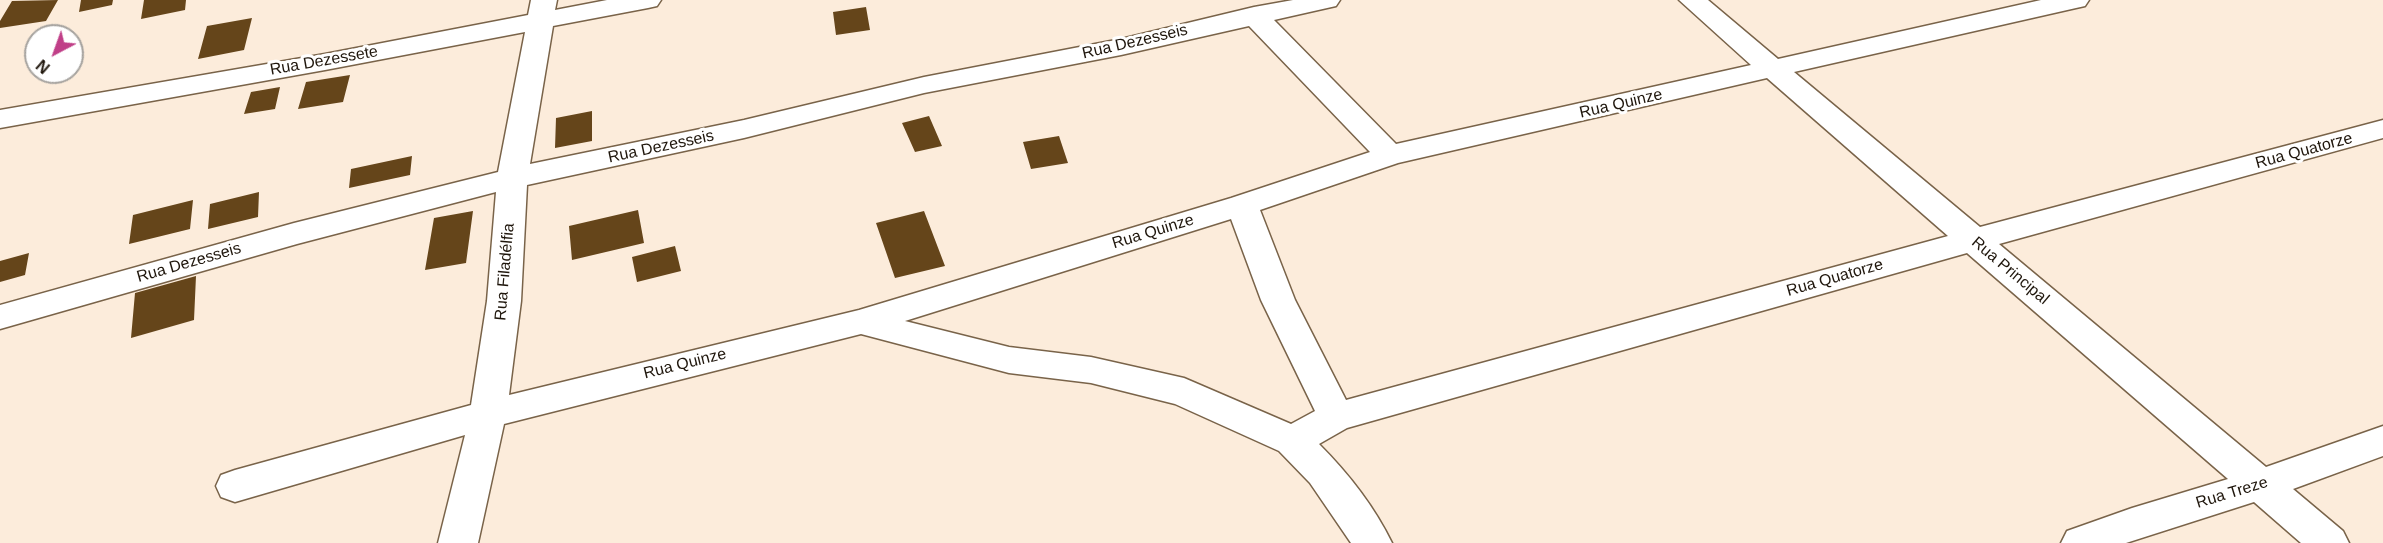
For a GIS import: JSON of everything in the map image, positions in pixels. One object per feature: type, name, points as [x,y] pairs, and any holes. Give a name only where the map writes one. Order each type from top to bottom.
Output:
[{"type":"street","name":"Rua Dezessete","points":[[0,119],[542,11],[648,0]]},
{"type":"street","name":"Rua Dezesseis","points":[[0,317],[294,234],[512,178],[744,129],[924,85],[1121,47],[1327,0]]},
{"type":"street","name":"Rua Principal","points":[[1692,0],[2329,543]]},
{"type":"street","name":"Rua Quinze","points":[[235,486],[488,414],[860,322],[1242,205],[1390,155],[2076,0]]},
{"type":"street","name":"Rua Filadélfia","points":[[458,543],[488,414],[504,301],[512,178],[542,11]]},
{"type":"street","points":[[1254,15],[1390,155]]},
{"type":"street","name":"Rua Quatorze","points":[[1292,441],[1336,417],[2383,129]]},
{"type":"street","points":[[1242,205],[1278,300],[1336,417]]},
{"type":"street","points":[[860,322],[1009,360],[1090,370],[1184,392],[1292,441],[1323,472],[1354,513],[1372,543]]},
{"type":"street","name":"Rua Treze","points":[[2080,543],[2383,441]]},
{"type":"building","points":[[58,0],[46,21],[0,28],[0,21],[12,1]]},
{"type":"building","points":[[81,0],[113,0],[112,5],[79,12]]},
{"type":"building","points":[[144,0],[186,0],[185,10],[141,19]]},
{"type":"building","points":[[866,7],[870,30],[836,35],[833,12]]},
{"type":"building","points":[[252,18],[244,50],[198,59],[207,26]]},
{"type":"building","points":[[350,75],[343,102],[298,109],[306,82]]},
{"type":"building","points":[[280,87],[275,109],[244,114],[251,92]]},
{"type":"building","points":[[592,111],[592,141],[555,148],[556,118]]},
{"type":"building","points":[[929,116],[942,146],[915,152],[902,123]]},
{"type":"building","points":[[1059,136],[1068,163],[1031,169],[1023,142]]},
{"type":"building","points":[[412,156],[410,175],[349,188],[351,169]]},
{"type":"building","points":[[259,192],[258,217],[208,229],[210,204]]},
{"type":"building","points":[[193,200],[190,229],[129,244],[133,215]]},
{"type":"building","points":[[638,210],[644,243],[572,260],[569,226]]},
{"type":"building","points":[[473,211],[466,263],[425,270],[434,218]]},
{"type":"building","points":[[924,211],[945,266],[895,278],[876,223]]},
{"type":"building","points":[[675,246],[681,271],[637,282],[632,257]]},
{"type":"building","points":[[29,253],[25,275],[0,282],[0,261]]},
{"type":"building","points":[[196,276],[194,320],[131,338],[135,293]]}]
